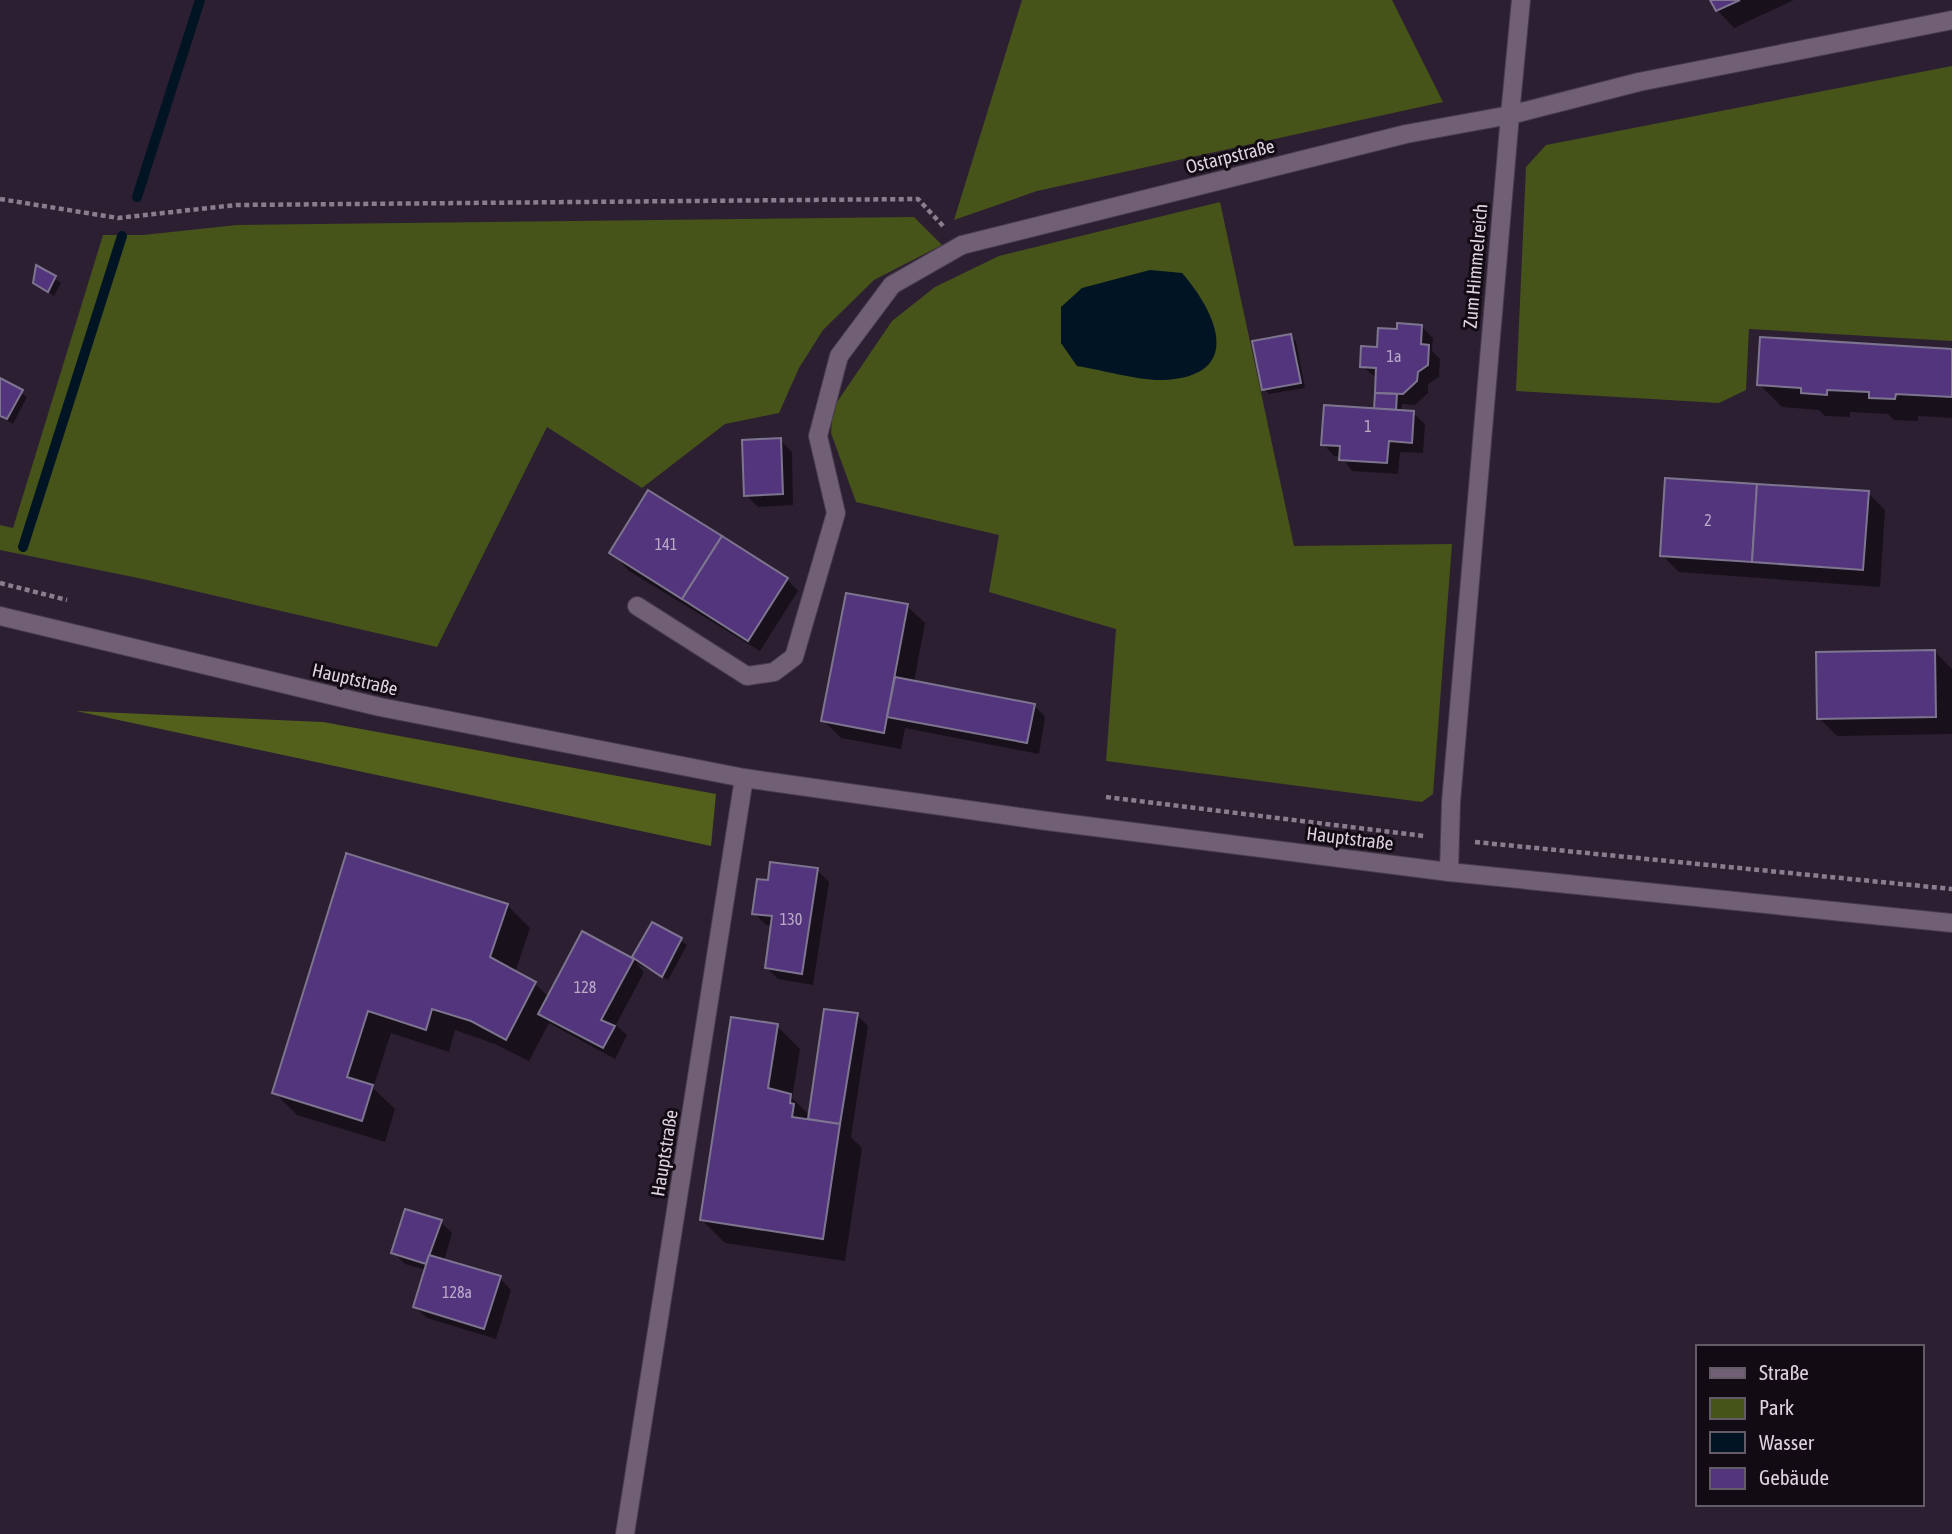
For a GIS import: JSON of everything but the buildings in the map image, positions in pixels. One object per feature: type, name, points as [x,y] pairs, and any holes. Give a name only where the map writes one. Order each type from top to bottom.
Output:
[{"type":"street","name":"Zum Himmelreich","points":[[1449,872],[1449,839],[1521,0]]},
{"type":"street","points":[[1510,115],[1639,82],[1952,20]]},
{"type":"street","name":"Ostarpstraße","points":[[637,606],[747,676],[774,672],[794,657],[836,513],[818,436],[839,356],[892,285],[962,245],[1406,134],[1510,115]]},
{"type":"street","name":"Hauptstraße","points":[[0,616],[380,706],[744,778],[1449,872],[1952,923]]},
{"type":"street","name":"Hauptstraße","points":[[625,1534],[744,778]]},
{"type":"path","points":[[0,199],[118,218],[236,205],[918,199],[962,245]]},
{"type":"path","points":[[0,583],[77,603]]},
{"type":"path","points":[[1104,797],[1449,839],[1952,889]]},
{"type":"green space","points":[[1022,0],[1392,0],[1443,102],[1037,191],[954,220]]},
{"type":"green space","points":[[1952,66],[1952,341],[1749,329],[1746,390],[1719,403],[1516,391],[1526,167],[1546,145]]},
{"type":"green space","points":[[1220,202],[1294,546],[1452,544],[1433,794],[1422,802],[1106,761],[1116,629],[989,592],[999,535],[856,502],[831,433],[833,408],[892,321],[935,287],[999,256]]},
{"type":"green space","points":[[914,217],[942,245],[874,280],[823,330],[799,368],[779,413],[725,424],[642,488],[547,427],[437,647],[143,579],[0,550],[0,525],[13,528],[103,235],[143,235],[237,225]]},
{"type":"green space","points":[[76,711],[323,722],[716,794],[711,846]]},
{"type":"water","points":[[1150,270],[1182,273],[1205,306],[1213,323],[1216,340],[1215,355],[1206,367],[1189,376],[1154,380],[1077,366],[1061,343],[1061,307],[1082,288]]},
{"type":"waterway","points":[[137,197],[200,0]]},
{"type":"waterway","points":[[23,547],[122,236]]}]
